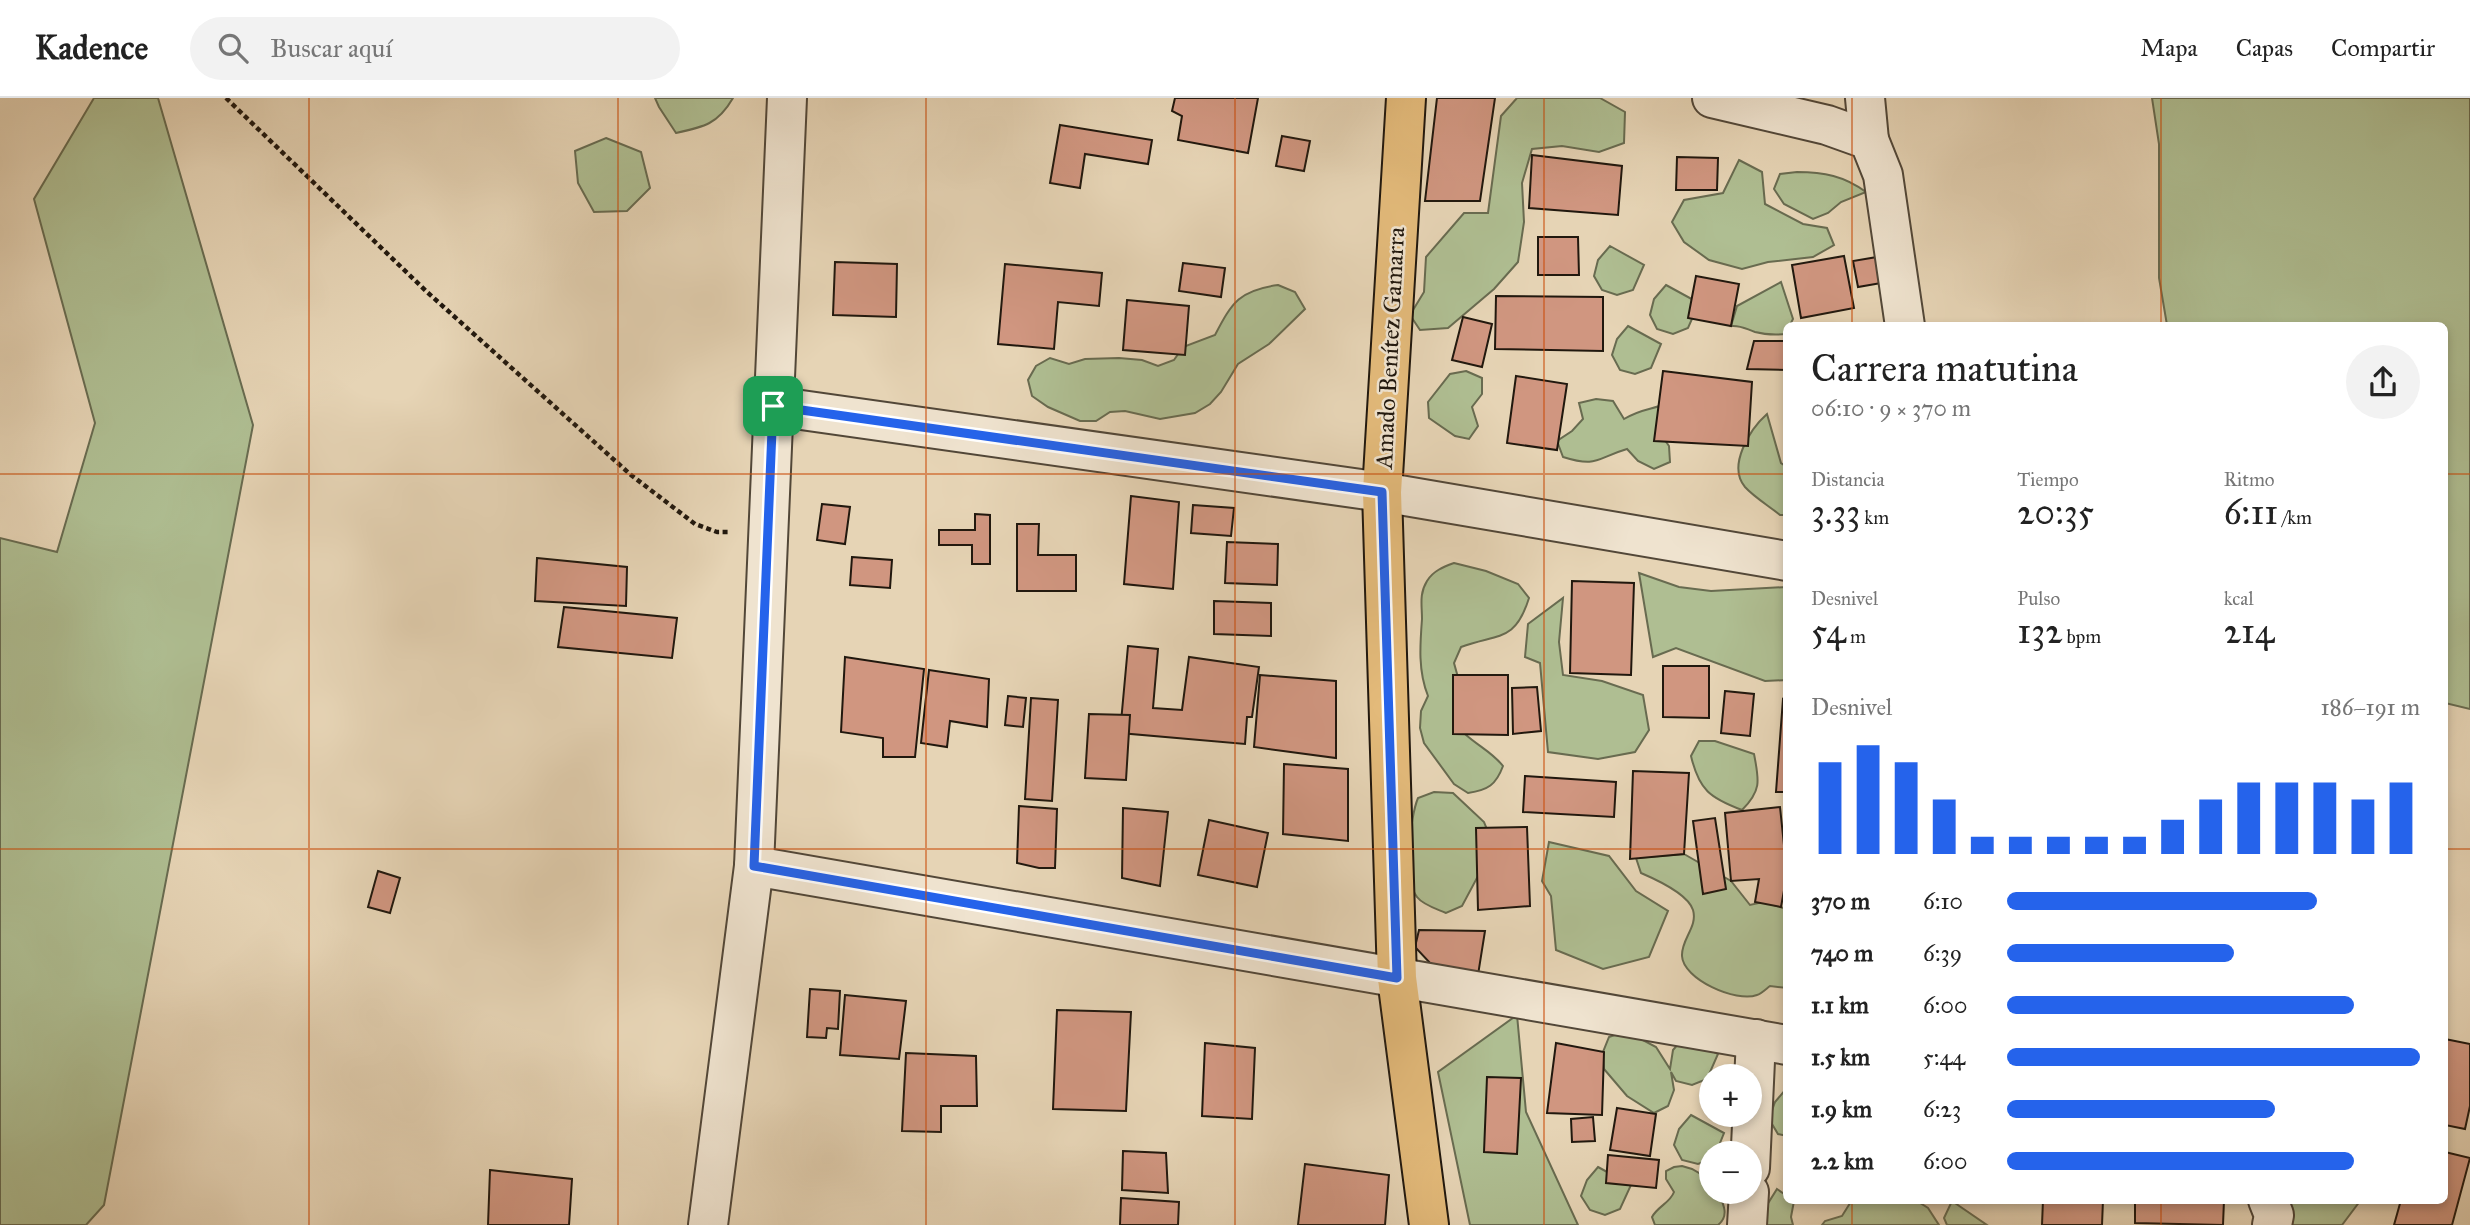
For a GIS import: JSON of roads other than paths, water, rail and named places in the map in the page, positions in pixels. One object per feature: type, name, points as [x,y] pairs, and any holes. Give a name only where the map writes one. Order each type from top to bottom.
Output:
[{"type":"main road","name":"Amado Benítez Gamarra","points":[[1400,102],[1382,492],[1397,978],[1429,1225]]},
{"type":"street","points":[[708,1225],[754,866],[787,98]]},
{"type":"street","points":[[1712,98],[1827,125],[1869,140]]},
{"type":"street","points":[[1865,98],[1869,140],[1883,174],[1904,322]]},
{"type":"street","points":[[773,406],[1382,492],[1783,560]]},
{"type":"street","points":[[754,866],[1772,1042],[1755,1141]]},
{"type":"street","points":[[1747,1225],[1748,1204]]},
{"type":"street","points":[[2270,1204],[2274,1214],[2272,1225]]}]
